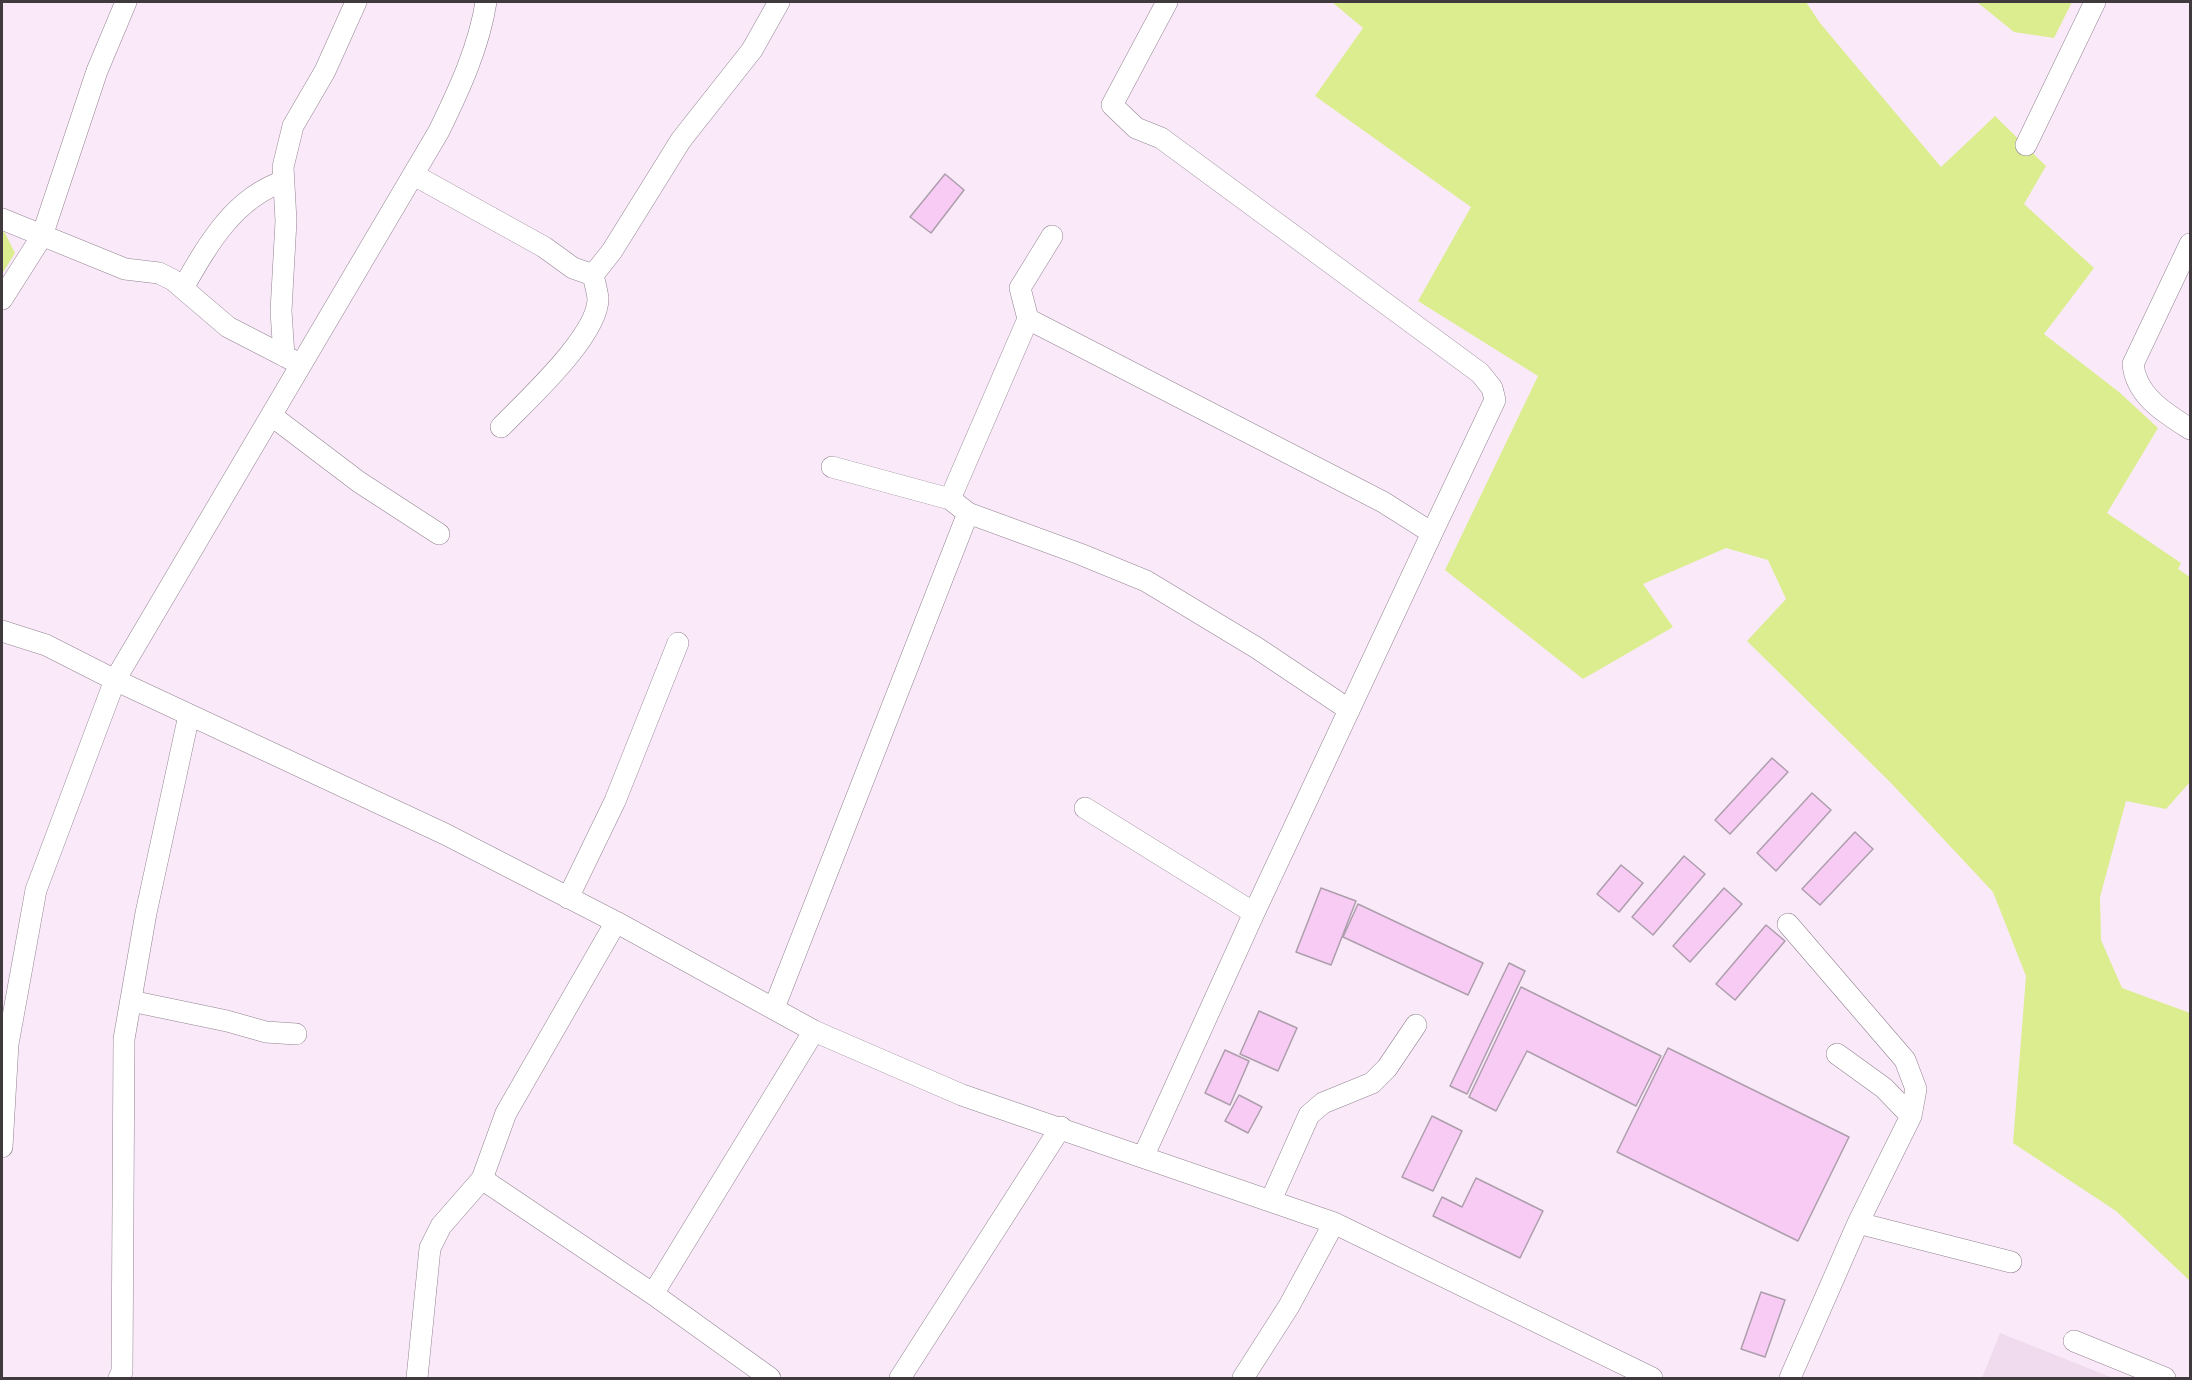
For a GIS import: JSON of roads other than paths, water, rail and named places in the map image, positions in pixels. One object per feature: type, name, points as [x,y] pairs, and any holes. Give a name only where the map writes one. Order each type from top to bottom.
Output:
[{"type":"street","points":[[2,299],[42,236],[97,71],[126,2]]},
{"type":"street","points":[[293,361],[281,310],[286,221],[283,166],[293,126],[325,71],[356,2]]},
{"type":"street","points":[[2,1147],[8,1044],[36,890],[115,680],[205,525],[272,416],[293,361],[414,175],[457,94],[473,50],[486,2]]},
{"type":"street","points":[[501,427],[566,361],[586,330],[598,300],[593,275],[612,251],[681,140],[752,50],[779,2]]},
{"type":"street","points":[[1144,1155],[1348,709],[1495,400],[1492,388],[1480,373],[1161,138],[1136,128],[1112,105],[1167,2]]},
{"type":"street","points":[[2026,144],[2095,2]]},
{"type":"street","points":[[414,175],[544,247],[573,268],[593,275]]},
{"type":"street","points":[[183,288],[203,254],[232,214],[254,194],[284,181]]},
{"type":"street","points":[[2,219],[125,269],[159,273],[183,288],[228,327],[293,361]]},
{"type":"street","points":[[950,499],[1028,319],[1020,288],[1052,236]]},
{"type":"street","points":[[2190,244],[2133,364],[2134,380],[2145,395],[2190,429]]},
{"type":"street","points":[[1028,319],[1383,502],[1432,533]]},
{"type":"street","points":[[272,416],[358,482],[439,534]]},
{"type":"street","points":[[832,467],[950,499],[968,513],[1146,581],[1257,648],[1348,709]]},
{"type":"street","points":[[774,1008],[968,513]]},
{"type":"street","points":[[2,631],[46,645],[115,680],[445,834],[616,922],[814,1031],[962,1095],[1144,1155],[1334,1223],[1629,1373],[1652,1378]]},
{"type":"street","points":[[568,898],[615,801],[678,643]]},
{"type":"street","points":[[119,1378],[122,1372],[124,1039],[146,913],[189,715]]},
{"type":"street","points":[[1085,808],[1254,913]]},
{"type":"street","points":[[417,1378],[430,1248],[441,1226],[482,1179],[506,1113],[616,922]]},
{"type":"street","points":[[1788,924],[1905,1060],[1916,1089],[1911,1116],[1858,1223],[1790,1378]]},
{"type":"street","points":[[131,1001],[227,1021],[241,1027],[296,1034]]},
{"type":"street","points":[[1271,1200],[1309,1115],[1323,1103],[1372,1083],[1387,1068],[1416,1025]]},
{"type":"street","points":[[653,1294],[814,1031]]},
{"type":"street","points":[[1837,1054],[1884,1089],[1911,1116]]},
{"type":"street","points":[[900,1378],[1061,1127]]},
{"type":"street","points":[[482,1179],[653,1294],[770,1378]]},
{"type":"street","points":[[1244,1378],[1289,1306],[1334,1223]]},
{"type":"street","points":[[1858,1223],[2011,1262]]},
{"type":"street","points":[[2074,1341],[2165,1378]]}]
